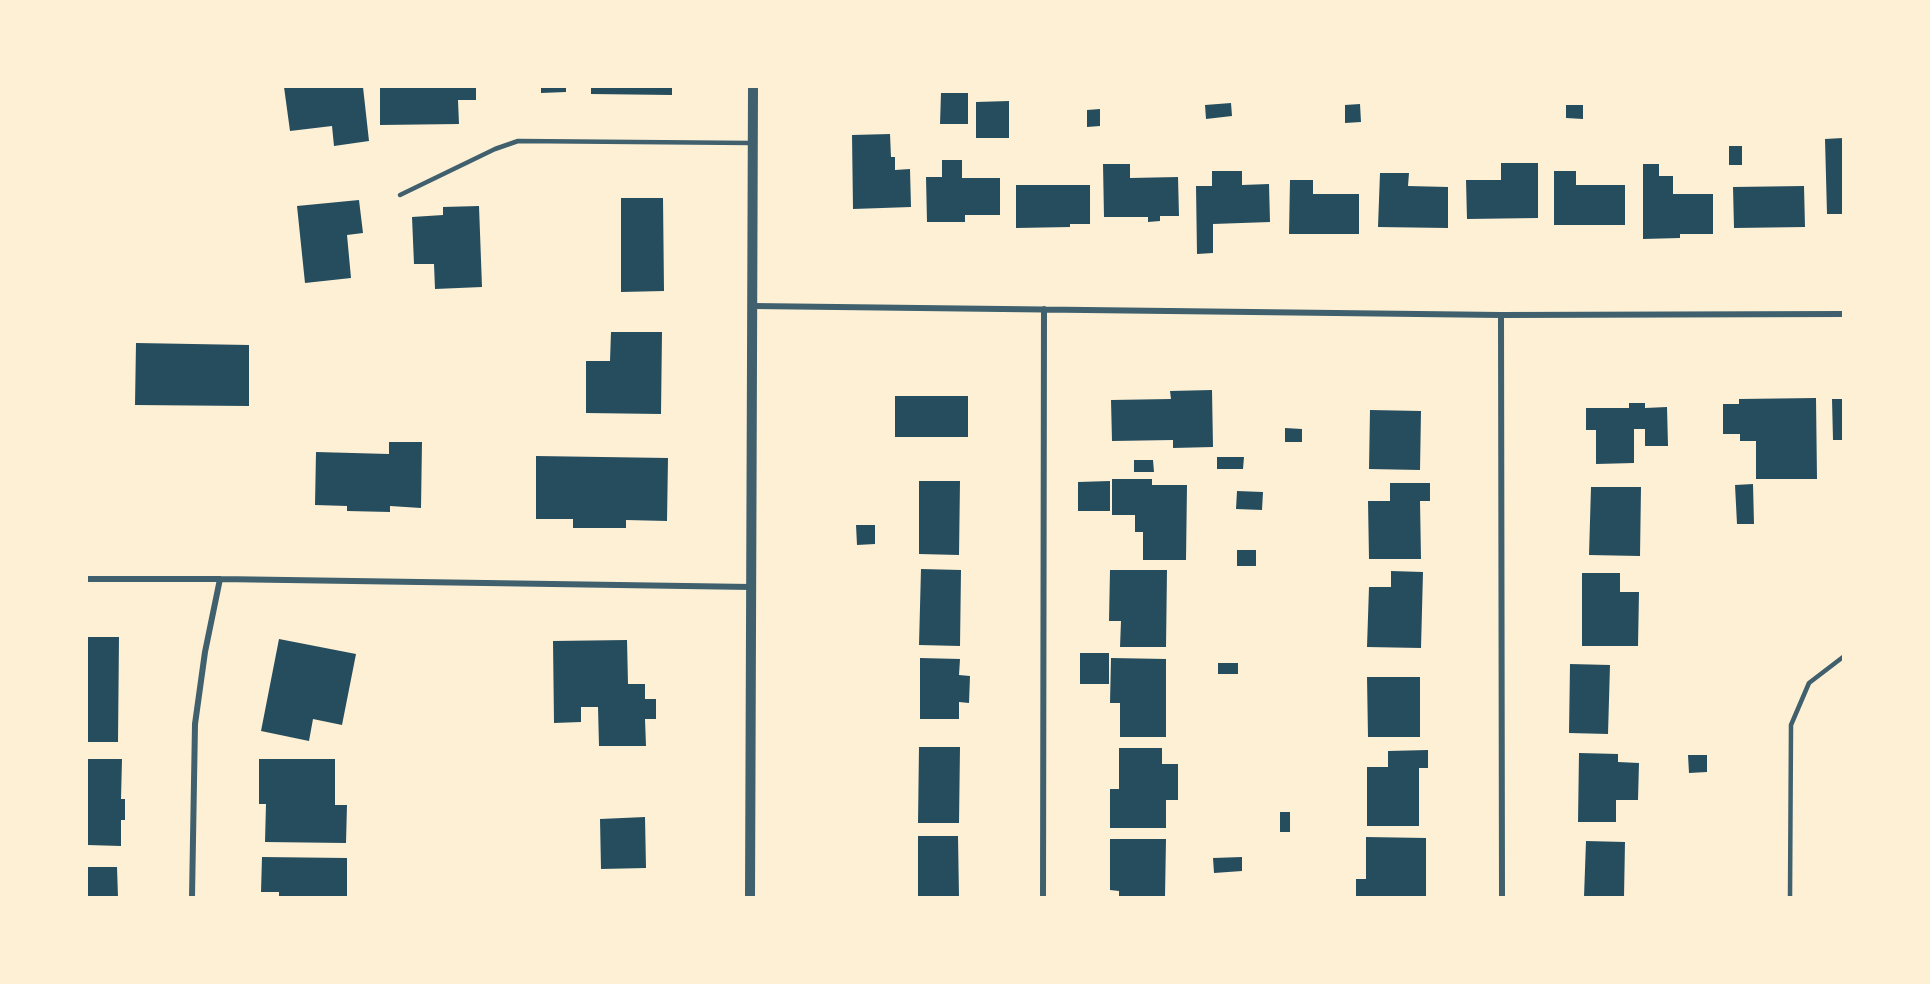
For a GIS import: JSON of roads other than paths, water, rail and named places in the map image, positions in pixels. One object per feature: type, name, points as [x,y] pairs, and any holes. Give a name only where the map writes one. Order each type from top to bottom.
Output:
[{"type":"street","points":[[750,897],[753,87]]},
{"type":"street","points":[[753,306],[1501,315],[1843,314]]},
{"type":"street","points":[[1042,897],[1044,309]]},
{"type":"street","points":[[1501,315],[1502,897]]},
{"type":"street","points":[[87,579],[220,579],[751,588]]},
{"type":"street","points":[[192,897],[195,724],[205,652],[220,579]]},
{"type":"lane","points":[[400,195],[495,149],[518,141],[753,142]]},
{"type":"lane","points":[[1790,897],[1791,725],[1809,683],[1843,657]]}]
